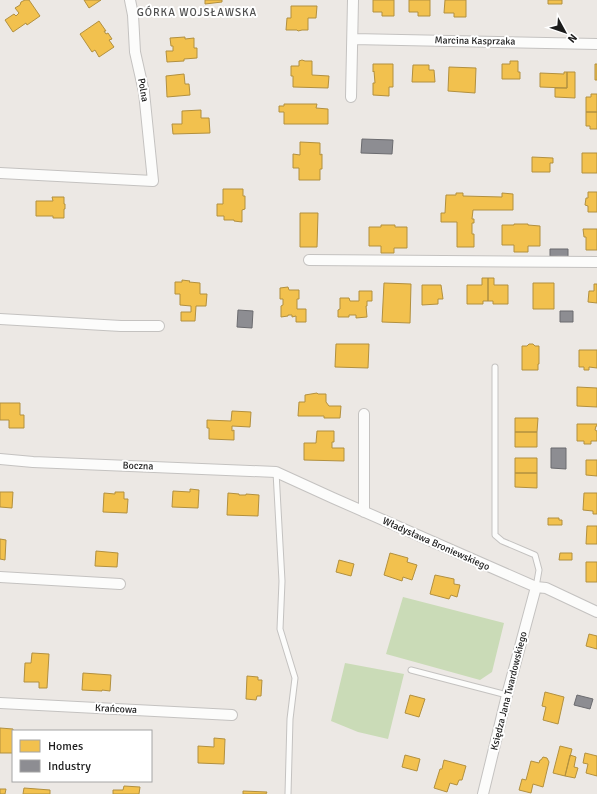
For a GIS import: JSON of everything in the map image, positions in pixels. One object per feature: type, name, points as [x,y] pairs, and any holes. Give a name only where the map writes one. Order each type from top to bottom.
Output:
[{"type":"street","name":"Polna","points":[[0,173],[153,180],[144,92],[135,52],[133,15],[130,0]]},
{"type":"street","points":[[352,97],[353,0]]},
{"type":"street","name":"Marcina Kasprzaka","points":[[353,39],[597,44]]},
{"type":"street","points":[[309,260],[597,262]]},
{"type":"street","points":[[0,319],[121,326],[160,326]]},
{"type":"street","points":[[364,414],[364,512]]},
{"type":"street","name":"Boczna","points":[[0,460],[276,472]]},
{"type":"street","name":"Władysława Broniewskiego","points":[[276,472],[536,587],[546,588],[597,612]]},
{"type":"street","points":[[0,577],[120,584]]},
{"type":"street","name":"Księdza Jana Twardowskiego","points":[[483,794],[507,695],[536,587]]},
{"type":"street","name":"Krańcowa","points":[[0,703],[232,715]]},
{"type":"lane","points":[[495,367],[495,535],[502,541],[535,555],[540,570],[536,587]]},
{"type":"lane","points":[[276,472],[282,581],[280,629],[295,678],[290,719],[288,794]]},
{"type":"lane","points":[[411,670],[507,695]]},
{"type":"green space","points":[[403,597],[504,623],[492,672],[480,680],[386,654]]},
{"type":"green space","points":[[345,663],[404,674],[388,739],[358,732],[331,721]]},
{"type":"building: Homes","points":[[25,0],[29,0],[40,16],[13,32],[5,20],[14,14],[16,16],[19,13],[15,8]]},
{"type":"building: Homes","points":[[84,0],[101,0],[89,8]]},
{"type":"building: Homes","points":[[205,0],[222,0],[222,2],[205,4]]},
{"type":"building: Homes","points":[[373,0],[394,0],[394,16],[382,16],[382,12],[373,12]]},
{"type":"building: Homes","points":[[409,0],[430,0],[430,16],[418,16],[418,12],[409,12]]},
{"type":"building: Homes","points":[[445,0],[466,0],[466,17],[454,17],[454,13],[444,13]]},
{"type":"building: Homes","points":[[548,0],[562,0],[562,4],[548,4]]},
{"type":"building: Homes","points":[[291,6],[317,6],[316,18],[308,18],[308,30],[286,30],[287,18],[291,18]]},
{"type":"building: Homes","points":[[99,21],[106,31],[104,31],[106,34],[108,33],[112,39],[109,40],[114,47],[99,57],[95,50],[92,52],[80,34]]},
{"type":"building: Homes","points":[[185,37],[185,39],[194,38],[194,48],[197,48],[197,58],[184,59],[184,61],[167,62],[166,51],[173,51],[170,38]]},
{"type":"building: Homes","points":[[299,61],[312,61],[312,75],[329,76],[328,88],[293,87],[291,66],[299,66]]},
{"type":"building: Homes","points":[[510,61],[518,61],[518,72],[520,72],[520,79],[502,79],[502,64],[510,64]]},
{"type":"building: Homes","points":[[373,64],[393,64],[393,87],[389,87],[389,96],[373,95],[373,83],[375,83]]},
{"type":"building: Homes","points":[[595,64],[597,64],[597,80],[595,80]]},
{"type":"building: Homes","points":[[413,65],[429,65],[429,70],[434,70],[435,82],[412,82]]},
{"type":"building: Homes","points":[[449,67],[476,68],[475,93],[448,91]]},
{"type":"building: Homes","points":[[564,72],[567,72],[567,88],[540,87],[540,73],[564,74]]},
{"type":"building: Homes","points":[[567,72],[575,72],[575,98],[555,97],[555,88],[567,88]]},
{"type":"building: Homes","points":[[184,74],[185,84],[189,84],[190,95],[167,97],[166,76]]},
{"type":"building: Homes","points":[[591,94],[597,94],[597,112],[586,112],[586,97],[591,97]]},
{"type":"building: Homes","points":[[284,104],[317,104],[316,108],[328,109],[328,124],[284,124],[284,112],[279,112],[279,106],[284,106]]},
{"type":"building: Homes","points":[[201,110],[201,118],[209,118],[210,133],[173,134],[172,124],[182,124],[182,111]]},
{"type":"building: Homes","points":[[586,112],[597,112],[597,129],[590,129],[590,126],[586,126]]},
{"type":"building: Homes","points":[[300,142],[320,143],[322,169],[320,169],[320,180],[299,180],[299,168],[293,168],[293,154],[300,155]]},
{"type":"building: Homes","points":[[582,153],[597,153],[597,173],[582,173]]},
{"type":"building: Homes","points":[[532,157],[553,158],[553,163],[550,163],[550,172],[532,172]]},
{"type":"building: Homes","points":[[223,189],[243,189],[243,196],[245,196],[245,209],[242,210],[242,222],[224,220],[224,216],[217,216],[217,204],[223,204]]},
{"type":"building: Homes","points":[[588,192],[597,192],[597,212],[588,212],[588,206],[585,205],[586,198],[588,198]]},
{"type":"building: Homes","points":[[456,193],[463,193],[463,196],[502,197],[502,193],[513,194],[513,210],[473,210],[472,219],[474,219],[474,223],[472,223],[472,234],[474,234],[474,247],[457,247],[457,222],[441,222],[441,213],[445,213],[446,195],[456,195]]},
{"type":"building: Homes","points":[[52,197],[64,197],[64,218],[53,218],[53,216],[36,216],[36,201],[53,201]]},
{"type":"building: Homes","points":[[300,213],[318,213],[317,247],[300,247]]},
{"type":"building: Homes","points":[[514,224],[540,226],[540,246],[528,246],[528,252],[514,252],[514,245],[502,245],[502,225]]},
{"type":"building: Homes","points":[[381,225],[407,227],[407,248],[394,248],[394,253],[381,253],[381,246],[369,246],[369,227],[381,227]]},
{"type":"building: Homes","points":[[583,229],[597,229],[597,250],[586,250],[586,237],[584,237]]},
{"type":"building: Homes","points":[[482,278],[488,278],[488,301],[483,301],[483,304],[467,304],[467,285],[482,285]]},
{"type":"building: Homes","points":[[488,278],[494,278],[494,285],[508,285],[508,304],[493,304],[493,301],[488,301]]},
{"type":"building: Homes","points":[[182,280],[200,283],[200,294],[207,294],[206,306],[196,306],[195,321],[181,321],[181,312],[191,312],[191,306],[180,305],[180,294],[175,294],[175,282],[182,282]]},
{"type":"building: Homes","points":[[384,283],[411,284],[410,323],[382,322]]},
{"type":"building: Homes","points":[[533,283],[554,283],[554,309],[533,309]]},
{"type":"building: Homes","points":[[594,284],[597,284],[597,303],[588,302],[589,291],[594,291]]},
{"type":"building: Homes","points":[[422,285],[441,285],[443,299],[438,299],[438,304],[422,305]]},
{"type":"building: Homes","points":[[288,287],[289,290],[299,290],[297,309],[306,309],[306,322],[296,322],[296,316],[292,317],[292,315],[281,317],[281,306],[283,305],[283,299],[280,299],[280,288]]},
{"type":"building: Homes","points":[[359,291],[372,291],[372,301],[367,301],[366,306],[367,317],[356,318],[356,315],[349,315],[349,317],[338,317],[340,298],[349,298],[350,301],[359,301]]},
{"type":"building: Homes","points":[[336,344],[369,344],[368,368],[335,367]]},
{"type":"building: Homes","points":[[529,344],[539,346],[538,370],[522,370],[522,346],[527,346]]},
{"type":"building: Homes","points":[[579,350],[597,350],[597,368],[589,367],[589,370],[584,370],[584,367],[579,367]]},
{"type":"building: Homes","points":[[577,387],[597,388],[597,407],[577,406]]},
{"type":"building: Homes","points":[[317,393],[326,394],[326,402],[329,406],[341,406],[340,418],[324,418],[324,416],[298,416],[299,402],[305,402],[305,395]]},
{"type":"building: Homes","points":[[0,403],[20,403],[20,415],[24,415],[24,428],[9,428],[9,420],[0,420]]},
{"type":"building: Homes","points":[[232,411],[251,412],[250,427],[232,426],[232,431],[234,430],[234,440],[209,439],[207,420],[231,421]]},
{"type":"building: Homes","points":[[515,418],[538,418],[537,432],[515,432]]},
{"type":"building: Homes","points":[[577,424],[597,424],[595,430],[597,431],[597,441],[591,441],[591,444],[584,444],[584,441],[577,441]]},
{"type":"building: Homes","points":[[317,431],[334,431],[334,442],[332,442],[332,448],[344,448],[344,461],[304,460],[304,443],[316,443]]},
{"type":"building: Homes","points":[[515,432],[537,432],[537,447],[515,447]]},
{"type":"building: Homes","points":[[515,458],[537,458],[537,473],[515,473]]},
{"type":"building: Homes","points":[[586,460],[597,460],[597,476],[586,475]]},
{"type":"building: Homes","points":[[515,473],[537,473],[537,488],[515,487]]},
{"type":"building: Homes","points":[[190,489],[199,490],[198,508],[172,507],[173,491],[190,492]]},
{"type":"building: Homes","points":[[0,492],[13,492],[12,508],[0,507]]},
{"type":"building: Homes","points":[[115,492],[124,492],[124,499],[128,499],[127,513],[103,512],[104,493],[115,494]]},
{"type":"building: Homes","points":[[228,493],[239,495],[259,495],[258,516],[227,515]]},
{"type":"building: Homes","points":[[584,493],[597,493],[597,514],[593,514],[593,511],[583,510]]},
{"type":"building: Homes","points":[[548,518],[559,518],[559,520],[562,520],[562,525],[548,525]]},
{"type":"building: Homes","points":[[587,526],[597,526],[597,544],[586,544]]},
{"type":"building: Homes","points":[[0,539],[6,540],[5,560],[0,559]]},
{"type":"building: Homes","points":[[96,551],[118,553],[117,567],[95,566]]},
{"type":"building: Homes","points":[[390,553],[408,558],[407,562],[417,565],[412,580],[403,577],[402,581],[384,575]]},
{"type":"building: Homes","points":[[560,553],[572,553],[572,560],[559,560]]},
{"type":"building: Homes","points":[[339,560],[354,564],[351,576],[336,572]]},
{"type":"building: Homes","points":[[586,562],[597,562],[597,582],[586,582]]},
{"type":"building: Homes","points":[[435,575],[454,579],[454,584],[460,585],[457,597],[451,595],[449,599],[430,594]]},
{"type":"building: Homes","points":[[589,634],[597,636],[597,649],[586,646]]},
{"type":"building: Homes","points":[[32,653],[49,654],[47,688],[39,688],[39,682],[24,682],[25,663],[31,663]]},
{"type":"building: Homes","points":[[83,673],[111,675],[110,691],[82,690]]},
{"type":"building: Homes","points":[[247,676],[258,677],[258,680],[262,680],[261,696],[257,696],[256,700],[246,699]]},
{"type":"building: Homes","points":[[545,692],[564,697],[558,724],[543,720],[546,707],[542,706]]},
{"type":"building: Homes","points":[[410,695],[425,699],[419,717],[405,713]]},
{"type":"building: Homes","points":[[0,728],[13,729],[12,753],[0,753]]},
{"type":"building: Homes","points":[[214,738],[225,739],[224,764],[198,763],[198,746],[214,747]]},
{"type":"building: Homes","points":[[560,746],[572,749],[565,776],[553,773]]},
{"type":"building: Homes","points":[[585,753],[597,756],[597,776],[586,773],[588,764],[583,763]]},
{"type":"building: Homes","points":[[405,755],[420,759],[417,771],[402,767]]},
{"type":"building: Homes","points":[[570,755],[576,757],[574,767],[578,768],[575,778],[565,776]]},
{"type":"building: Homes","points":[[543,757],[547,758],[549,762],[543,787],[533,784],[531,793],[519,790],[522,779],[526,780],[531,761],[539,763]]},
{"type":"building: Homes","points":[[444,760],[466,766],[462,780],[459,780],[457,785],[450,783],[447,792],[434,788]]},
{"type":"building: Homes","points":[[124,786],[140,787],[139,794],[113,794],[113,790],[123,790]]},
{"type":"building: Homes","points":[[24,788],[50,790],[50,794],[23,794]]},
{"type":"building: Homes","points":[[0,789],[6,789],[5,794],[0,794]]},
{"type":"building: Homes","points":[[243,791],[267,792],[266,794],[243,794]]},
{"type":"building: Industry","points":[[362,139],[393,140],[392,154],[361,153]]},
{"type":"building: Industry","points":[[550,249],[568,249],[568,257],[550,256]]},
{"type":"building: Industry","points":[[238,310],[253,311],[252,328],[237,327]]},
{"type":"building: Industry","points":[[560,311],[573,311],[573,322],[560,322]]},
{"type":"building: Industry","points":[[551,448],[566,448],[566,469],[551,468]]},
{"type":"building: Industry","points":[[577,695],[593,699],[590,709],[574,705]]},
{"type":"district","name":"GÓRKA WOJSŁAWSKA","points":[[197,12]]}]
